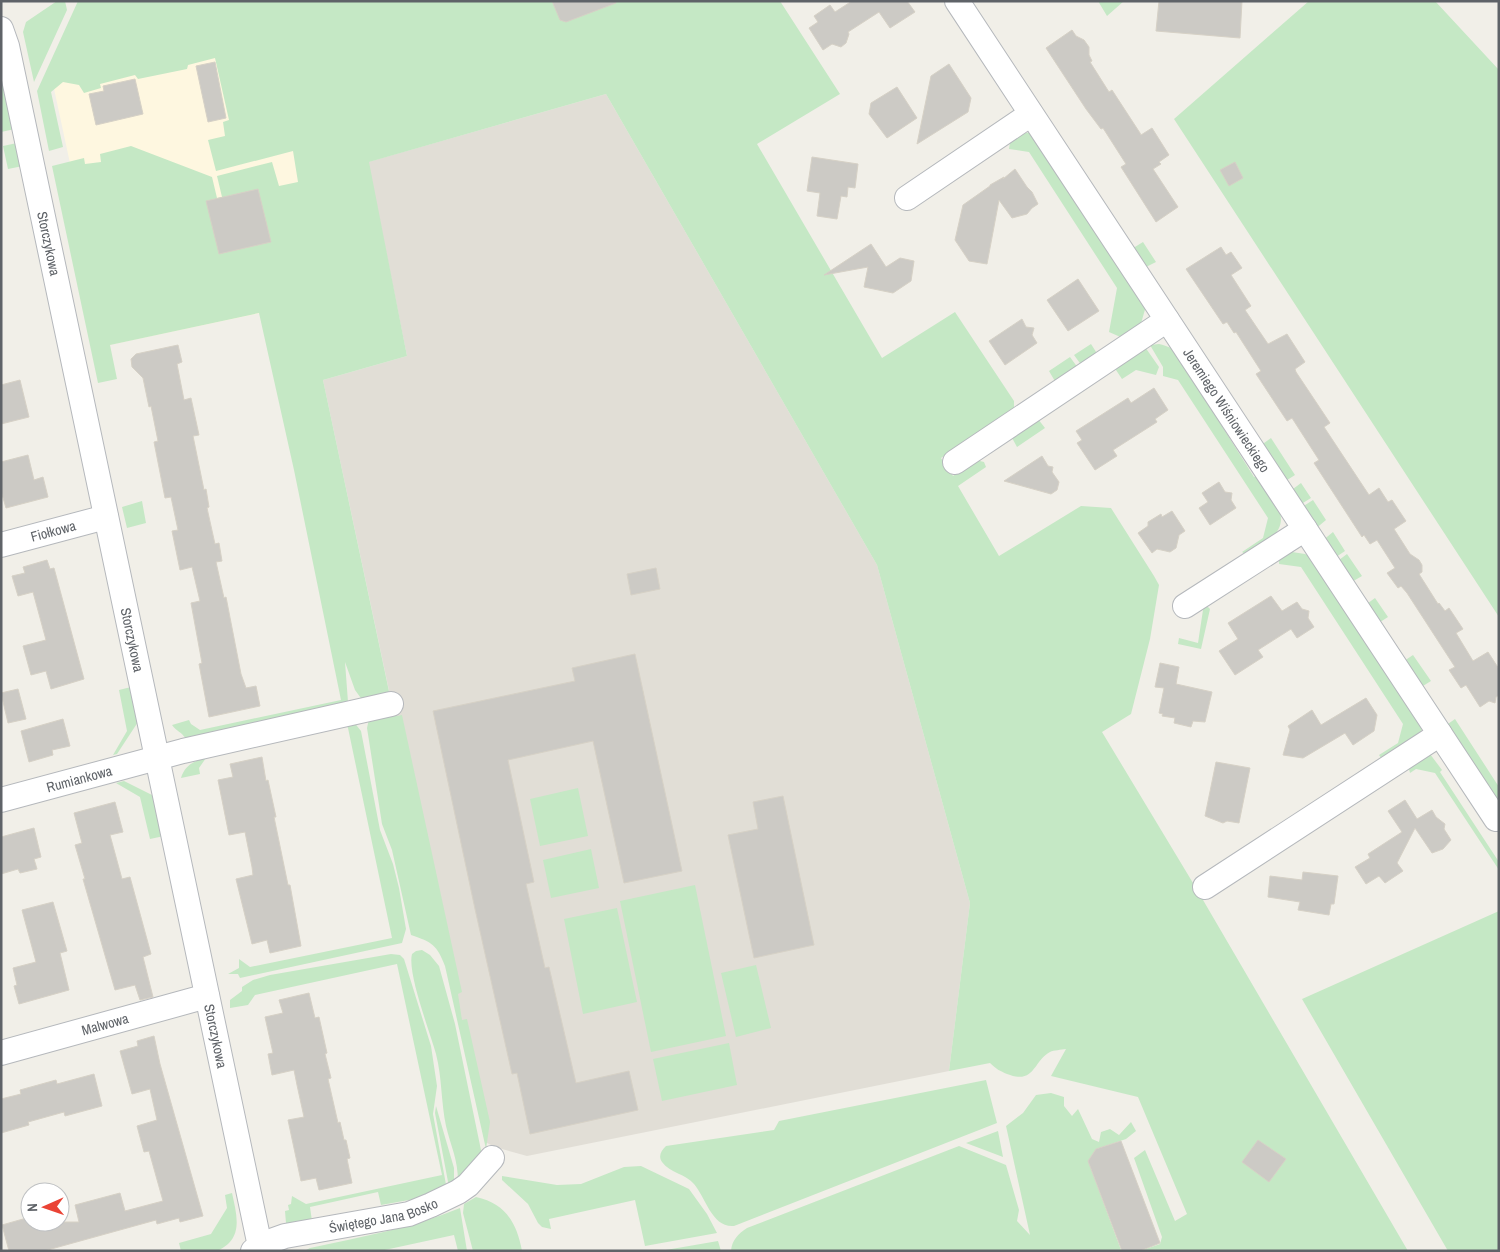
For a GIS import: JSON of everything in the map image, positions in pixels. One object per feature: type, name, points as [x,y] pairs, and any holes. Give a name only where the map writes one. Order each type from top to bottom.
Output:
[{"type":"street","name":"Jeremiego Wiśniowieckiego","points":[[956,1],[1496,819]]},
{"type":"street","name":"Storczykowa","points":[[1,29],[9,55],[207,996],[258,1249]]},
{"type":"street","points":[[907,198],[1031,114]]},
{"type":"street","points":[[955,462],[1167,320]]},
{"type":"street","name":"Fiołkowa","points":[[1,545],[106,517]]},
{"type":"street","points":[[1185,606],[1305,529]]},
{"type":"street","name":"Rumiankowa","points":[[1,800],[157,758],[391,704]]},
{"type":"street","points":[[1205,887],[1440,734]]},
{"type":"street","name":"Malwowa","points":[[1,1053],[207,996]]},
{"type":"street","name":"Świętego Jana Bosko","points":[[258,1249],[285,1236],[409,1214],[431,1206],[468,1185],[492,1158]]},
{"type":"shaded area","points":[[271,1],[337,297],[109,345],[53,84]]},
{"type":"shaded area","points":[[606,94],[877,565],[970,903],[949,1071],[527,1156],[495,1147],[485,1142],[323,380],[407,356],[368,162]]},
{"type":"green space","points":[[57,1],[65,1],[67,10],[34,82],[23,32],[26,22]]},
{"type":"green space","points":[[78,1],[780,1],[840,94],[757,144],[882,358],[955,312],[1014,401],[1014,410],[941,458],[953,476],[976,460],[984,462],[986,467],[958,486],[999,556],[1081,506],[1111,508],[1154,576],[1159,585],[1150,639],[1131,714],[1102,732],[1193,883],[1280,827],[1281,851],[1203,900],[1408,1251],[1140,1251],[1160,1244],[1162,1237],[1134,1158],[1145,1150],[1175,1221],[1187,1214],[1138,1097],[1051,1076],[1066,1049],[1050,1052],[1044,1056],[1033,1070],[1023,1076],[1016,1077],[1007,1074],[998,1070],[990,1063],[949,1071],[970,903],[877,565],[606,94],[369,162],[407,356],[323,380],[390,696],[363,701],[355,690],[345,662],[348,702],[186,739],[175,729],[172,725],[189,720],[191,724],[200,730],[341,700],[294,470],[259,313],[110,345],[117,379],[98,383],[52,166],[84,158],[85,164],[101,162],[100,154],[131,146],[212,177],[217,198],[222,197],[217,176],[272,162],[279,186],[298,182],[293,151],[216,171],[208,140],[225,136],[223,122],[229,120],[215,58],[188,65],[187,69],[138,79],[135,75],[100,84],[101,88],[84,93],[79,85],[63,82],[51,92],[63,147],[49,151],[37,91]]},
{"type":"green space","points":[[1098,1],[1124,1],[1107,16]]},
{"type":"green space","points":[[1309,1],[1435,1],[1499,70],[1499,617],[1174,119]]},
{"type":"green space","points":[[1,61],[15,129],[1,132]]},
{"type":"green space","points":[[1031,132],[1146,306],[1140,327],[1125,339],[1109,332],[1117,288],[1029,152],[1009,149],[1011,136]]},
{"type":"green space","points":[[17,143],[23,166],[8,169],[3,146]]},
{"type":"green space","points":[[1143,242],[1156,262],[1142,269],[1130,250]]},
{"type":"green space","points":[[1091,344],[1098,355],[1082,366],[1074,355]]},
{"type":"green space","points":[[1159,344],[1175,350],[1185,361],[1191,370],[1191,377],[1254,477],[1258,476],[1278,506],[1281,522],[1278,530],[1272,537],[1247,555],[1242,552],[1263,538],[1268,518],[1178,380],[1163,376],[1163,367],[1150,345]]},
{"type":"green space","points":[[1145,347],[1159,367],[1156,375],[1136,370],[1122,379],[1114,367]]},
{"type":"green space","points":[[1070,357],[1078,368],[1056,383],[1049,371]]},
{"type":"green space","points":[[1038,419],[1045,428],[1017,447],[1011,436]]},
{"type":"green space","points":[[1271,438],[1295,475],[1284,482],[1260,446]]},
{"type":"green space","points":[[1301,483],[1311,498],[1298,506],[1289,492]]},
{"type":"green space","points":[[1313,500],[1326,520],[1314,530],[1299,509]]},
{"type":"green space","points":[[142,501],[146,523],[127,528],[122,507]]},
{"type":"green space","points":[[1333,532],[1345,551],[1333,559],[1322,541]]},
{"type":"green space","points":[[1292,552],[1311,557],[1423,725],[1421,732],[1389,758],[1381,758],[1379,755],[1398,743],[1403,724],[1301,567],[1279,564],[1279,557],[1284,553]]},
{"type":"green space","points":[[1347,554],[1362,576],[1350,583],[1335,563]]},
{"type":"green space","points":[[1375,598],[1388,617],[1377,624],[1364,606]]},
{"type":"green space","points":[[1206,605],[1210,609],[1201,649],[1178,644],[1179,638],[1198,643],[1203,610]]},
{"type":"green space","points":[[1413,655],[1431,681],[1418,689],[1401,663]]},
{"type":"green space","points":[[131,687],[138,722],[117,754],[113,755],[127,731],[119,690]]},
{"type":"green space","points":[[396,714],[397,716],[402,715],[462,992],[458,994],[462,1020],[467,1019],[490,1122],[486,1149],[445,966],[433,945],[411,935],[392,850],[382,824],[367,728],[369,719]]},
{"type":"green space","points":[[1455,719],[1499,787],[1499,803],[1445,726]]},
{"type":"green space","points":[[353,721],[361,731],[380,830],[393,864],[399,888],[406,929],[402,943],[240,978],[238,974],[228,974],[239,968],[239,959],[250,967],[392,938],[348,728],[345,722]]},
{"type":"green space","points":[[1430,754],[1499,862],[1499,870],[1435,773],[1416,769],[1410,773],[1408,765]]},
{"type":"green space","points":[[206,758],[199,768],[200,774],[181,778],[190,764]]},
{"type":"green space","points":[[124,781],[154,796],[164,836],[150,839],[140,797],[116,783]]},
{"type":"green space","points":[[578,788],[588,836],[540,846],[530,799]]},
{"type":"green space","points":[[591,849],[599,888],[551,898],[543,860]]},
{"type":"green space","points":[[695,885],[726,1036],[651,1052],[620,901]]},
{"type":"green space","points":[[617,908],[637,1002],[583,1014],[564,919]]},
{"type":"green space","points":[[1499,911],[1499,1251],[1448,1251],[1302,999]]},
{"type":"green space","points":[[422,950],[430,955],[439,966],[455,1024],[482,1155],[458,1182],[456,1160],[444,1117],[438,1063],[420,1003],[411,963],[412,954]]},
{"type":"green space","points":[[391,954],[400,955],[404,959],[431,1046],[437,1086],[433,1114],[447,1190],[437,1195],[381,1205],[378,1192],[310,1207],[312,1221],[293,1225],[286,1223],[285,1211],[289,1210],[288,1205],[291,1204],[292,1196],[306,1204],[442,1175],[397,964],[255,995],[248,1005],[230,1008],[230,1000],[242,991],[242,987],[253,980],[270,975]]},
{"type":"green space","points":[[756,965],[771,1028],[736,1037],[721,973]]},
{"type":"green space","points":[[729,1043],[737,1085],[662,1101],[653,1059]]},
{"type":"green space","points":[[986,1080],[997,1123],[734,1226],[720,1222],[710,1211],[694,1184],[665,1166],[660,1158],[661,1152],[666,1146],[774,1130],[779,1121]]},
{"type":"green space","points":[[1051,1093],[1064,1097],[1064,1106],[1072,1116],[1078,1109],[1092,1139],[1099,1142],[1101,1132],[1110,1129],[1119,1135],[1131,1122],[1136,1131],[1126,1139],[1096,1149],[1088,1161],[1121,1250],[1124,1251],[731,1251],[736,1238],[747,1228],[959,1146],[1006,1165],[1019,1210],[1017,1221],[1030,1235],[1006,1126],[1023,1113],[1036,1095]]},
{"type":"green space","points":[[436,1106],[454,1168],[454,1183],[449,1187],[435,1113]]},
{"type":"green space","points":[[998,1131],[1003,1157],[966,1143]]},
{"type":"green space","points":[[641,1166],[689,1189],[707,1214],[717,1233],[645,1246],[635,1200],[549,1219],[551,1229],[542,1227],[528,1204],[502,1180],[502,1176],[557,1185],[581,1184],[624,1167]]},
{"type":"green space","points":[[232,1193],[237,1218],[235,1233],[226,1246],[217,1251],[181,1251],[179,1243],[211,1234],[227,1208],[225,1195]]},
{"type":"green space","points":[[476,1197],[495,1204],[508,1216],[517,1232],[522,1251],[473,1251],[463,1213],[464,1204]]},
{"type":"green space","points":[[460,1208],[467,1251],[458,1251],[454,1235],[380,1251],[304,1251],[310,1248],[405,1227]]},
{"type":"green space","points":[[718,1241],[721,1251],[660,1251]]},
{"type":"building","points":[[552,1],[616,1],[616,3],[566,22],[560,20]]},
{"type":"building","points":[[852,1],[907,1],[915,12],[890,28],[879,12],[848,32],[846,43],[841,47],[832,44],[823,50],[809,28],[818,22],[814,16],[830,5],[835,12]]},
{"type":"building","points":[[1159,1],[1242,1],[1240,38],[1156,31]]},
{"type":"building","points":[[1072,30],[1089,47],[1089,55],[1092,61],[1090,62],[1109,92],[1112,90],[1141,135],[1152,128],[1169,155],[1159,162],[1161,164],[1153,169],[1178,207],[1156,222],[1121,167],[1126,164],[1103,128],[1101,129],[1086,109],[1046,48]]},
{"type":"building","points":[[215,62],[226,118],[208,122],[196,66]]},
{"type":"building","points":[[949,64],[971,98],[968,112],[917,144],[931,76]]},
{"type":"building","points":[[135,79],[143,114],[96,125],[89,94],[104,91],[103,86]]},
{"type":"building","points":[[897,87],[917,118],[887,138],[869,114],[871,103]]},
{"type":"building","points":[[812,157],[858,164],[855,188],[848,187],[847,197],[841,196],[837,219],[817,216],[820,193],[807,191]]},
{"type":"building","points":[[1235,162],[1243,178],[1229,186],[1220,170]]},
{"type":"building","points":[[1015,169],[1032,192],[1038,204],[1027,214],[1012,218],[999,200],[987,264],[969,261],[955,240],[963,205]]},
{"type":"building","points":[[258,189],[271,242],[219,254],[206,201]]},
{"type":"building","points":[[871,244],[886,267],[900,258],[914,261],[911,281],[893,293],[864,287],[868,267],[824,275]]},
{"type":"building","points":[[1221,247],[1226,255],[1231,252],[1242,268],[1231,275],[1251,306],[1245,310],[1268,344],[1287,334],[1305,362],[1295,369],[1296,372],[1330,423],[1324,427],[1369,495],[1379,488],[1388,502],[1392,500],[1406,521],[1394,529],[1410,554],[1419,560],[1422,565],[1422,572],[1419,574],[1438,604],[1445,611],[1449,608],[1463,629],[1456,633],[1473,661],[1488,652],[1499,669],[1499,695],[1496,697],[1495,703],[1489,701],[1480,707],[1466,685],[1461,688],[1449,670],[1455,667],[1407,593],[1401,586],[1398,588],[1387,573],[1395,568],[1377,540],[1370,544],[1364,535],[1362,537],[1314,463],[1319,460],[1292,418],[1287,421],[1256,374],[1261,371],[1236,332],[1234,333],[1227,322],[1223,324],[1186,269]]},
{"type":"building","points":[[1078,279],[1099,311],[1068,331],[1047,300]]},
{"type":"building","points":[[1022,319],[1026,327],[1034,328],[1032,335],[1037,343],[1005,365],[989,341]]},
{"type":"building","points":[[178,345],[182,362],[177,364],[184,400],[191,398],[199,435],[193,436],[204,490],[206,489],[209,507],[207,508],[215,544],[219,543],[222,561],[216,562],[224,598],[226,597],[241,674],[246,688],[256,686],[260,706],[209,717],[199,664],[202,663],[191,603],[200,601],[192,567],[180,570],[172,531],[178,530],[171,497],[165,498],[154,442],[158,441],[151,406],[149,407],[143,378],[132,367],[131,359],[136,354]]},
{"type":"building","points":[[20,380],[29,417],[1,424],[1,385]]},
{"type":"building","points":[[1154,388],[1168,410],[1155,419],[1157,422],[1113,450],[1117,456],[1095,470],[1077,443],[1082,440],[1076,431],[1128,398],[1131,403]]},
{"type":"building","points":[[28,455],[34,480],[43,477],[48,497],[6,508],[1,491],[1,462]]},
{"type":"building","points":[[1042,456],[1048,466],[1053,467],[1052,472],[1059,482],[1057,490],[1051,494],[1004,481]]},
{"type":"building","points":[[1219,482],[1225,492],[1232,493],[1231,500],[1236,508],[1210,525],[1199,508],[1208,502],[1202,493]]},
{"type":"building","points":[[1172,511],[1185,531],[1179,535],[1176,548],[1170,552],[1157,549],[1152,553],[1138,533],[1148,526],[1148,522],[1161,514],[1162,517]]},
{"type":"building","points":[[47,560],[50,569],[54,568],[84,679],[51,689],[46,671],[31,675],[23,646],[46,640],[33,592],[18,596],[12,576],[25,573],[23,567]]},
{"type":"building","points":[[656,568],[660,589],[631,595],[627,574]]},
{"type":"building","points":[[1271,596],[1282,611],[1297,602],[1302,609],[1309,611],[1308,618],[1314,627],[1297,638],[1291,629],[1258,650],[1263,657],[1235,675],[1219,651],[1238,639],[1228,623]]},
{"type":"building","points":[[635,654],[682,871],[624,883],[593,741],[508,760],[534,882],[526,884],[545,968],[549,967],[576,1083],[629,1071],[638,1110],[530,1134],[517,1073],[512,1074],[433,711],[575,681],[572,668]]},
{"type":"building","points":[[1160,663],[1179,667],[1176,684],[1212,692],[1205,722],[1193,721],[1191,727],[1174,723],[1175,718],[1162,716],[1163,714],[1159,713],[1164,688],[1155,687]]},
{"type":"building","points":[[18,689],[26,719],[8,723],[1,693]]},
{"type":"building","points":[[1366,698],[1377,715],[1374,731],[1353,745],[1345,733],[1303,758],[1283,755],[1290,730],[1288,726],[1312,710],[1321,725]]},
{"type":"building","points":[[63,719],[70,746],[52,750],[53,755],[29,762],[21,731]]},
{"type":"building","points":[[262,757],[266,781],[268,780],[276,817],[274,817],[288,885],[290,885],[301,946],[270,953],[267,940],[252,944],[236,879],[253,875],[245,832],[229,835],[218,780],[233,777],[230,764]]},
{"type":"building","points":[[1216,762],[1250,768],[1239,823],[1227,821],[1223,823],[1205,816]]},
{"type":"building","points":[[783,796],[814,945],[754,958],[728,835],[758,829],[753,802]]},
{"type":"building","points":[[1405,800],[1417,819],[1432,810],[1436,817],[1445,824],[1444,829],[1451,840],[1443,849],[1432,853],[1415,828],[1397,863],[1403,871],[1385,883],[1379,876],[1366,884],[1355,867],[1370,858],[1368,854],[1402,832],[1388,811]]},
{"type":"building","points":[[115,802],[123,832],[110,835],[122,879],[130,877],[151,954],[143,957],[153,997],[140,1000],[135,985],[115,990],[75,845],[82,843],[74,813]]},
{"type":"building","points":[[34,828],[41,857],[34,859],[37,869],[20,873],[18,869],[1,874],[1,837]]},
{"type":"building","points":[[1303,872],[1338,876],[1334,904],[1331,904],[1329,915],[1298,910],[1300,902],[1268,897],[1270,876],[1302,880]]},
{"type":"building","points":[[53,902],[67,951],[60,953],[69,990],[19,1004],[14,986],[17,985],[13,968],[36,962],[22,910]]},
{"type":"building","points":[[309,993],[315,1018],[319,1017],[331,1078],[328,1079],[338,1123],[340,1122],[344,1140],[346,1140],[350,1158],[347,1159],[352,1183],[319,1190],[316,1178],[301,1181],[288,1120],[304,1117],[294,1070],[272,1075],[268,1054],[273,1053],[265,1017],[283,1013],[279,1000]]},
{"type":"building","points":[[154,1036],[160,1064],[203,1216],[180,1222],[179,1218],[157,1224],[156,1220],[44,1251],[9,1251],[2,1225],[20,1220],[20,1232],[70,1232],[70,1222],[79,1222],[75,1205],[120,1193],[125,1211],[163,1201],[149,1151],[144,1152],[137,1126],[157,1120],[150,1089],[132,1094],[120,1051],[138,1046],[137,1041]]},
{"type":"building","points":[[94,1074],[102,1106],[65,1116],[64,1112],[28,1122],[29,1125],[1,1133],[1,1099],[21,1094],[20,1090],[56,1080],[57,1084]]},
{"type":"building","points":[[1258,1140],[1286,1159],[1269,1182],[1242,1162]]},
{"type":"building","points":[[1121,1141],[1160,1243],[1140,1251],[1122,1251],[1088,1161],[1096,1149]]}]
